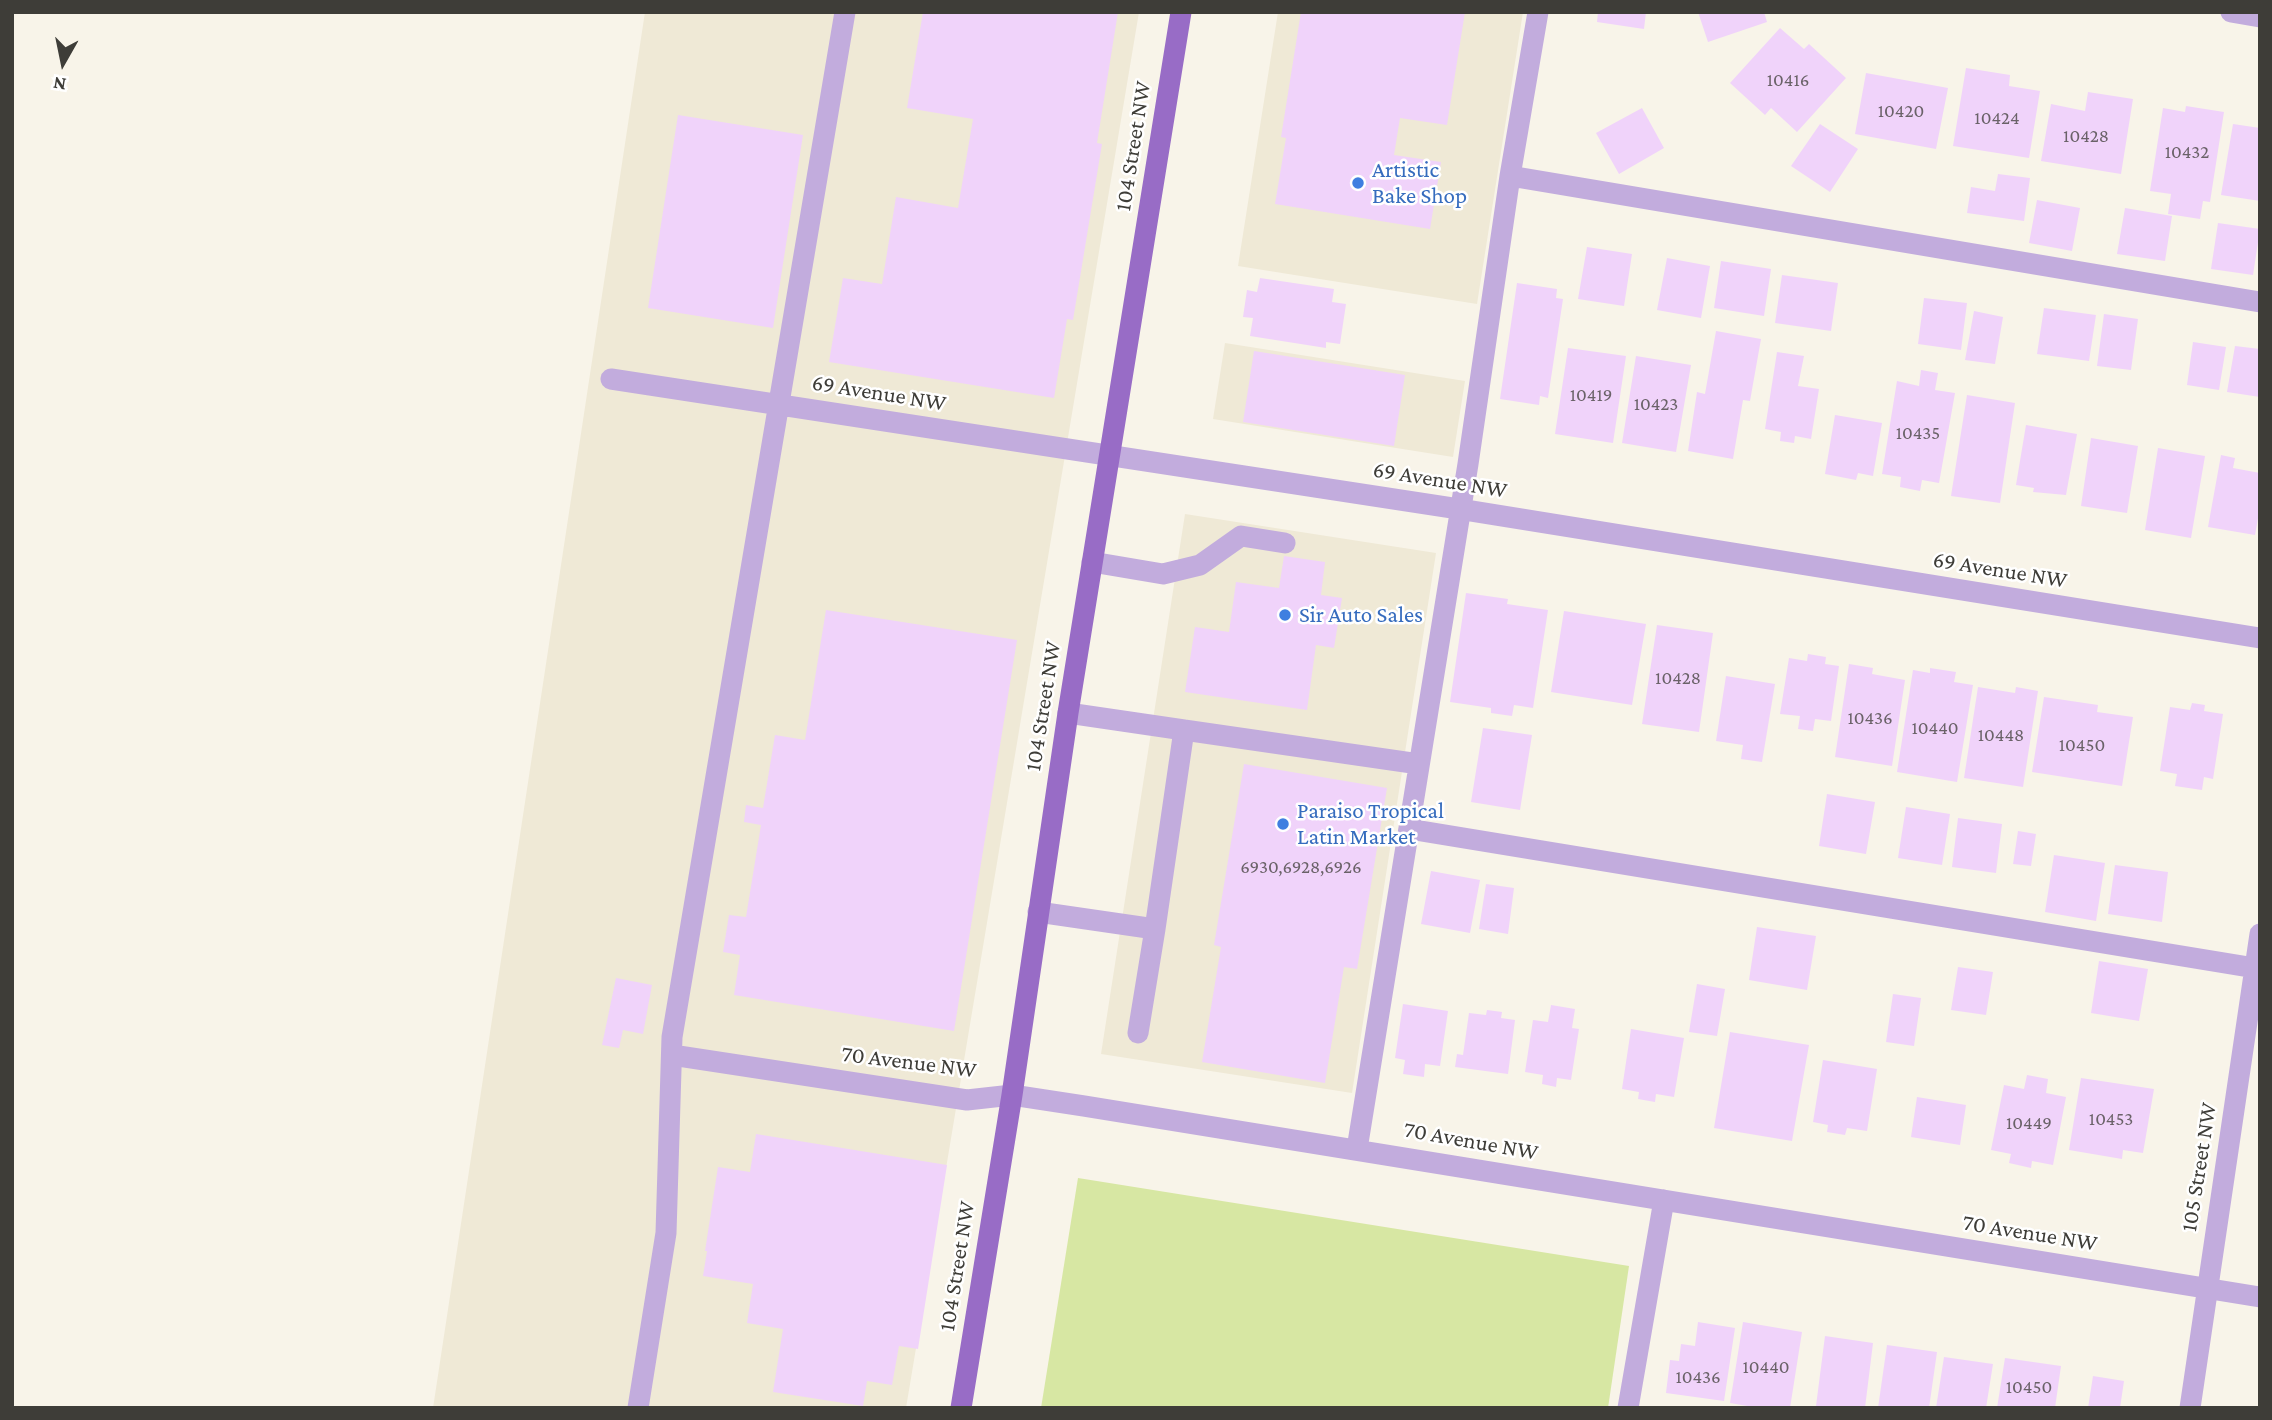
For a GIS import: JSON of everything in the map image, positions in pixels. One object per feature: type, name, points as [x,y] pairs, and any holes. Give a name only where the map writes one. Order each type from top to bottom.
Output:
[{"type":"main road","name":"104 Street NW","points":[[961,1408],[1012,1095],[1068,713],[1181,12]]},
{"type":"street","points":[[638,1408],[666,1233],[672,1055],[677,1009],[845,12]]},
{"type":"street","points":[[1357,1149],[1538,12]]},
{"type":"street","points":[[2231,12],[2260,17]]},
{"type":"street","points":[[1510,176],[2260,302]]},
{"type":"street","name":"69 Avenue NW","points":[[611,379],[1109,454],[2260,638]]},
{"type":"street","points":[[1092,562],[1163,574],[1200,565],[1241,536],[1284,543]]},
{"type":"street","points":[[1068,713],[1419,764]]},
{"type":"street","points":[[1138,1033],[1184,730]]},
{"type":"street","points":[[1409,829],[2255,968]]},
{"type":"street","points":[[1038,912],[1155,929]]},
{"type":"street","name":"105 Street NW","points":[[2190,1408],[2260,934]]},
{"type":"street","name":"70 Avenue NW","points":[[672,1055],[967,1100],[1012,1095],[2260,1297]]},
{"type":"street","points":[[1628,1408],[1664,1200]]},
{"type":"shaded area","points":[[645,12],[1139,12],[906,1408],[433,1408]]},
{"type":"shaded area","points":[[1278,12],[1523,12],[1477,304],[1238,266]]},
{"type":"shaded area","points":[[1225,343],[1465,381],[1453,457],[1213,419]]},
{"type":"shaded area","points":[[1185,514],[1436,553],[1352,1093],[1101,1054]]},
{"type":"green space","points":[[1078,1178],[1629,1266],[1608,1408],[1041,1408]]},
{"type":"building","points":[[923,12],[1118,12],[1097,143],[1102,144],[1073,320],[1067,319],[1054,398],[829,362],[843,278],[882,284],[896,197],[958,208],[973,119],[907,108]]},
{"type":"building","points":[[1301,12],[1465,12],[1447,125],[1400,118],[1394,155],[1441,162],[1430,229],[1275,204],[1286,138],[1281,137]]},
{"type":"building","points":[[1598,12],[1646,12],[1644,29],[1597,22]]},
{"type":"building","points":[[1698,12],[1764,12],[1767,22],[1708,42]]},
{"type":"building","points":[[1780,28],[1804,49],[1809,44],[1846,78],[1797,132],[1771,108],[1765,115],[1730,83]]},
{"type":"building","points":[[1966,68],[2010,75],[2009,86],[2040,91],[2029,158],[1953,146]]},
{"type":"building","points":[[1866,73],[1948,88],[1936,149],[1855,134]]},
{"type":"building","points":[[2088,92],[2133,99],[2121,174],[2041,161],[2051,104],[2085,111]]},
{"type":"building","points":[[2186,106],[2224,112],[2210,202],[2203,201],[2200,219],[2168,214],[2171,194],[2150,191],[2163,108],[2185,112]]},
{"type":"building","points":[[1642,108],[1664,148],[1619,174],[1596,133]]},
{"type":"building","points":[[678,115],[803,135],[773,328],[648,308]]},
{"type":"building","points":[[1820,124],[1858,149],[1830,192],[1791,166]]},
{"type":"building","points":[[2233,124],[2260,128],[2260,201],[2221,195]]},
{"type":"building","points":[[1998,174],[2030,178],[2024,221],[1967,213],[1971,187],[1995,191]]},
{"type":"building","points":[[2037,200],[2080,208],[2072,251],[2029,243]]},
{"type":"building","points":[[2125,208],[2172,216],[2165,261],[2117,254]]},
{"type":"building","points":[[2218,223],[2260,229],[2253,275],[2211,269]]},
{"type":"building","points":[[1587,247],[1632,254],[1624,306],[1578,299]]},
{"type":"building","points":[[1667,258],[1710,266],[1701,318],[1657,310]]},
{"type":"building","points":[[1721,261],[1771,269],[1764,316],[1714,308]]},
{"type":"building","points":[[1782,275],[1838,283],[1831,331],[1775,323]]},
{"type":"building","points":[[1260,278],[1334,289],[1332,302],[1346,304],[1340,344],[1326,342],[1326,348],[1250,336],[1253,318],[1243,317],[1247,290],[1257,292]]},
{"type":"building","points":[[1517,283],[1557,289],[1556,298],[1563,299],[1548,398],[1540,396],[1539,405],[1500,399]]},
{"type":"building","points":[[1924,298],[1967,303],[1961,350],[1918,344]]},
{"type":"building","points":[[2044,308],[2096,315],[2089,361],[2037,354]]},
{"type":"building","points":[[1974,311],[2003,317],[1995,364],[1965,360]]},
{"type":"building","points":[[2104,314],[2138,319],[2131,370],[2097,366]]},
{"type":"building","points":[[1716,331],[1761,339],[1750,401],[1743,400],[1733,459],[1688,451],[1697,392],[1705,394]]},
{"type":"building","points":[[2193,342],[2226,347],[2219,390],[2187,385]]},
{"type":"building","points":[[2235,346],[2260,349],[2260,397],[2227,392]]},
{"type":"building","points":[[1568,348],[1626,356],[1613,443],[1555,434]]},
{"type":"building","points":[[1254,351],[1405,375],[1394,446],[1243,422]]},
{"type":"building","points":[[1777,352],[1804,356],[1798,386],[1819,389],[1811,439],[1795,436],[1794,443],[1780,441],[1781,432],[1765,429]]},
{"type":"building","points":[[1636,356],[1691,365],[1676,452],[1622,443]]},
{"type":"building","points":[[1921,370],[1938,373],[1935,390],[1955,393],[1939,483],[1922,480],[1920,491],[1900,487],[1901,477],[1882,474],[1897,381],[1919,386]]},
{"type":"building","points":[[1967,395],[2015,403],[2000,503],[1951,496]]},
{"type":"building","points":[[1835,415],[1882,423],[1873,476],[1858,473],[1856,480],[1825,474]]},
{"type":"building","points":[[2026,425],[2077,434],[2066,495],[2033,492],[2034,488],[2016,485]]},
{"type":"building","points":[[2091,438],[2138,446],[2127,513],[2081,506]]},
{"type":"building","points":[[2158,448],[2205,456],[2191,538],[2145,530]]},
{"type":"building","points":[[2221,455],[2235,458],[2233,468],[2260,473],[2260,507],[2255,535],[2208,527]]},
{"type":"building","points":[[1284,556],[1325,562],[1321,595],[1342,598],[1334,648],[1316,645],[1307,710],[1185,692],[1195,627],[1229,632],[1236,582],[1279,588]]},
{"type":"building","points":[[1466,593],[1508,599],[1507,604],[1548,610],[1533,708],[1514,705],[1512,716],[1491,713],[1491,708],[1450,702]]},
{"type":"building","points":[[826,610],[1017,640],[954,1031],[734,995],[740,955],[723,952],[729,915],[746,917],[761,825],[744,822],[746,805],[763,808],[775,735],[805,740]]},
{"type":"building","points":[[1564,611],[1646,624],[1632,705],[1551,692]]},
{"type":"building","points":[[1657,625],[1713,633],[1699,732],[1642,724]]},
{"type":"building","points":[[1808,654],[1826,657],[1825,664],[1839,666],[1831,721],[1815,719],[1813,731],[1798,729],[1800,716],[1780,714],[1789,658],[1807,661]]},
{"type":"building","points":[[1849,664],[1873,668],[1872,674],[1905,680],[1892,766],[1835,757]]},
{"type":"building","points":[[1930,668],[1956,672],[1954,682],[1973,685],[1957,782],[1897,772],[1913,670],[1930,673]]},
{"type":"building","points":[[1726,676],[1775,684],[1762,762],[1741,759],[1743,745],[1716,741]]},
{"type":"building","points":[[1978,687],[2015,693],[2016,687],[2038,691],[2023,787],[1964,778]]},
{"type":"building","points":[[2044,697],[2098,705],[2097,712],[2133,717],[2122,786],[2032,772]]},
{"type":"building","points":[[2192,703],[2205,705],[2204,711],[2223,714],[2213,779],[2204,777],[2202,790],[2175,786],[2177,774],[2160,771],[2170,707],[2190,710]]},
{"type":"building","points":[[1483,728],[1532,735],[1520,810],[1471,802]]},
{"type":"building","points":[[1244,764],[1387,788],[1357,969],[1344,967],[1325,1083],[1202,1062],[1221,947],[1214,945]]},
{"type":"building","points":[[1827,794],[1875,802],[1866,854],[1819,846]]},
{"type":"building","points":[[1906,807],[1950,814],[1942,865],[1898,858]]},
{"type":"building","points":[[1958,818],[2002,824],[1996,873],[1952,867]]},
{"type":"building","points":[[2018,831],[2036,834],[2031,866],[2013,864]]},
{"type":"building","points":[[2054,855],[2105,863],[2096,921],[2045,912]]},
{"type":"building","points":[[2115,865],[2168,872],[2162,922],[2108,914]]},
{"type":"building","points":[[1431,871],[1480,880],[1470,933],[1421,924]]},
{"type":"building","points":[[1486,884],[1514,888],[1508,934],[1479,929]]},
{"type":"building","points":[[1757,927],[1816,936],[1807,990],[1749,980]]},
{"type":"building","points":[[2099,961],[2148,969],[2139,1021],[2091,1013]]},
{"type":"building","points":[[1958,967],[1993,972],[1986,1015],[1951,1010]]},
{"type":"building","points":[[616,978],[652,985],[643,1034],[623,1030],[619,1048],[602,1045]]},
{"type":"building","points":[[1697,984],[1725,989],[1717,1036],[1689,1032]]},
{"type":"building","points":[[1893,994],[1921,998],[1914,1046],[1886,1042]]},
{"type":"building","points":[[1403,1004],[1448,1011],[1440,1066],[1425,1064],[1424,1077],[1403,1074],[1405,1060],[1395,1058]]},
{"type":"building","points":[[1551,1005],[1575,1009],[1572,1028],[1579,1029],[1571,1080],[1557,1078],[1556,1087],[1542,1084],[1543,1075],[1525,1072],[1533,1020],[1548,1022]]},
{"type":"building","points":[[1487,1010],[1502,1012],[1501,1018],[1515,1020],[1508,1074],[1455,1067],[1457,1054],[1463,1055],[1469,1013],[1486,1015]]},
{"type":"building","points":[[1631,1029],[1684,1038],[1674,1097],[1656,1094],[1655,1102],[1638,1099],[1639,1092],[1622,1089]]},
{"type":"building","points":[[1730,1032],[1809,1045],[1792,1141],[1714,1128]]},
{"type":"building","points":[[1823,1060],[1877,1069],[1867,1131],[1847,1128],[1845,1135],[1827,1132],[1828,1125],[1813,1122]]},
{"type":"building","points":[[2027,1075],[2048,1079],[2046,1093],[2066,1097],[2053,1165],[2032,1161],[2031,1168],[2009,1163],[2011,1154],[1991,1150],[2004,1085],[2024,1089]]},
{"type":"building","points":[[2081,1078],[2154,1089],[2143,1153],[2123,1150],[2122,1159],[2069,1150]]},
{"type":"building","points":[[1917,1097],[1966,1105],[1960,1145],[1911,1137]]},
{"type":"building","points":[[756,1134],[947,1165],[918,1349],[899,1346],[892,1385],[867,1381],[863,1406],[773,1392],[783,1329],[747,1323],[753,1284],[703,1276],[718,1167],[750,1172]]},
{"type":"building","points":[[1698,1322],[1735,1328],[1724,1401],[1666,1393],[1670,1360],[1679,1361],[1681,1344],[1695,1346]]},
{"type":"building","points":[[1743,1322],[1802,1332],[1790,1408],[1759,1408],[1730,1403]]},
{"type":"building","points":[[1825,1336],[1873,1343],[1865,1408],[1816,1406]]},
{"type":"building","points":[[1887,1345],[1937,1352],[1929,1408],[1878,1408]]},
{"type":"building","points":[[1944,1357],[1993,1364],[1986,1408],[1936,1408]]},
{"type":"building","points":[[2005,1358],[2061,1366],[2055,1408],[1997,1408]]},
{"type":"building","points":[[2093,1376],[2124,1381],[2120,1408],[2088,1408]]},
{"type":"place","name":"Artistic Bake Shop","points":[[1358,183]]},
{"type":"place","name":"Sir Auto Sales","points":[[1285,615]]},
{"type":"place","name":"Paraiso Tropical Latin Market","points":[[1283,824]]}]
